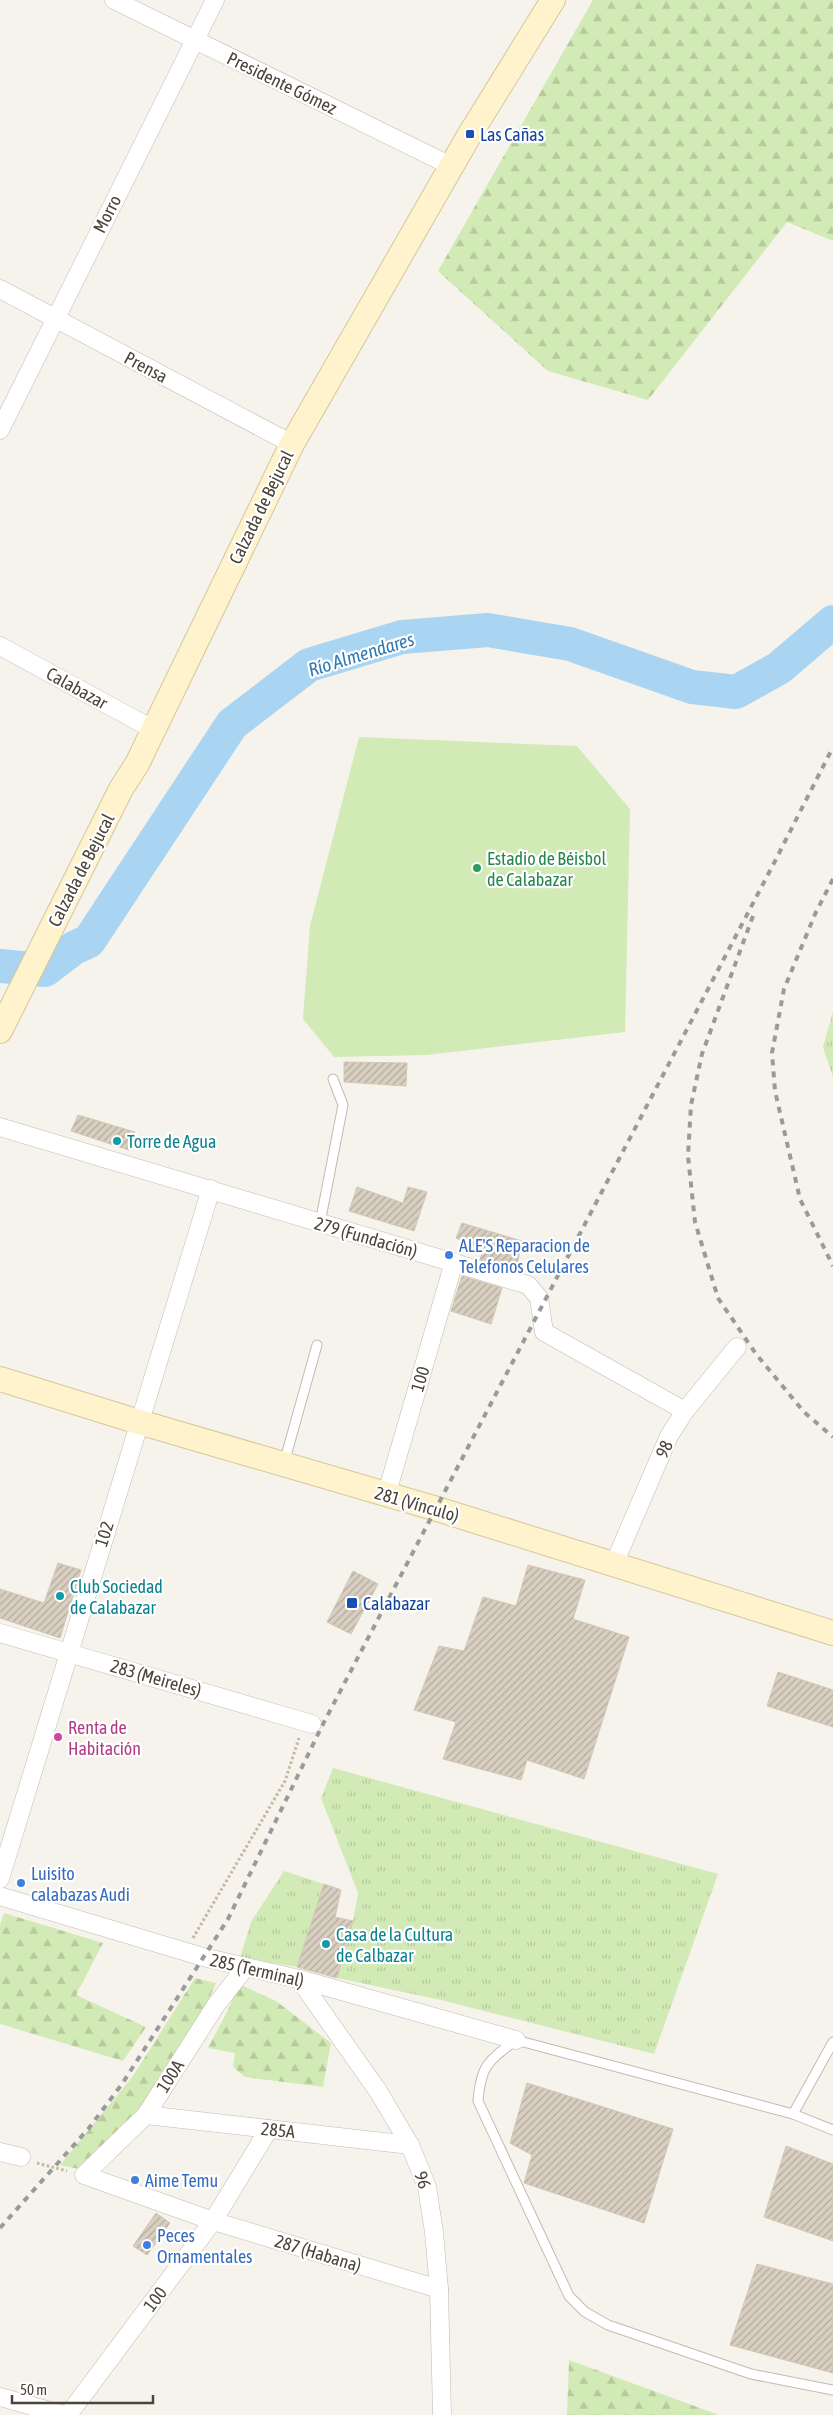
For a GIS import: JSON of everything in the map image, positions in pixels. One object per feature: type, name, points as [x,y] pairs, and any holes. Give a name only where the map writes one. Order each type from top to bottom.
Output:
[{"type":"main road","name":"Calzada de Bejucal","points":[[0,1030],[154,730],[292,444],[451,166],[552,0]]},
{"type":"main road","name":"281 (Vínculo)","points":[[0,1379],[386,1496],[437,1509],[833,1633]]},
{"type":"street","name":"Presidente Gómez","points":[[114,0],[451,166]]},
{"type":"street","name":"Morro","points":[[0,430],[215,0]]},
{"type":"street","name":"Prensa","points":[[0,289],[292,444]]},
{"type":"street","name":"Calabazar","points":[[0,646],[154,730]]},
{"type":"street","name":"279 (Fundación)","points":[[0,1127],[528,1285],[539,1298],[544,1332],[685,1411]]},
{"type":"street","name":"102","points":[[0,1879],[67,1653],[211,1189]]},
{"type":"street","name":"100","points":[[386,1496],[454,1262]]},
{"type":"street","name":"98","points":[[614,1564],[669,1436],[685,1411],[737,1347]]},
{"type":"street","name":"283 (Meireles)","points":[[0,1633],[308,1723]]},
{"type":"street","name":"285 (Terminal)","points":[[0,1896],[245,1968],[299,1979],[516,2040]]},
{"type":"street","name":"100A","points":[[84,2175],[146,2115],[216,2005],[245,1968]]},
{"type":"street","name":"96","points":[[299,1979],[368,2076],[410,2145],[427,2187],[434,2232],[438,2289],[442,2415]]},
{"type":"street","name":"285A","points":[[146,2115],[410,2145]]},
{"type":"street","name":"100","points":[[68,2415],[213,2221],[269,2129]]},
{"type":"street","points":[[0,2152],[21,2157]]},
{"type":"street","name":"287 (Habana)","points":[[84,2175],[213,2221],[438,2289]]},
{"type":"street","points":[[0,2397],[64,2415]]},
{"type":"lane","points":[[320,1223],[342,1105],[334,1079]]},
{"type":"lane","points":[[284,1464],[316,1345]]},
{"type":"lane","points":[[833,2130],[793,2114],[516,2040],[493,2058],[480,2078],[478,2101],[569,2296],[585,2312],[608,2324],[751,2374],[833,2390]]},
{"type":"lane","points":[[793,2114],[833,2042]]},
{"type":"path","points":[[186,1951],[285,1781],[308,1723]]},
{"type":"path","points":[[21,2157],[84,2175]]},
{"type":"green space","points":[[593,0],[833,0],[833,241],[787,222],[648,400],[548,371],[438,271]]},
{"type":"green space","name":"Estadio de Béisbol de Calabazar","points":[[359,737],[577,746],[630,809],[625,1032],[427,1055],[334,1057],[303,1019],[310,926]]},
{"type":"green space","points":[[833,1012],[833,1077],[823,1047]]},
{"type":"green space","points":[[333,1768],[718,1874],[654,2054],[441,2000],[337,1978],[353,1921],[358,1893],[321,1798]]},
{"type":"green space","points":[[284,1871],[324,1884],[297,1967],[240,1958],[251,1922]]},
{"type":"green space","points":[[4,1913],[103,1943],[76,1995],[146,2027],[123,2061],[0,2024],[0,1925]]},
{"type":"green space","points":[[195,1978],[216,1983],[200,2018],[159,2082],[123,2127],[79,2169],[60,2165],[133,2076]]},
{"type":"green space","points":[[239,1984],[276,2001],[331,2043],[323,2087],[245,2077],[233,2067],[235,2053],[208,2048]]},
{"type":"green space","points":[[569,2360],[719,2415],[567,2415]]},
{"type":"building","points":[[344,1062],[407,1063],[406,1086],[344,1082]]},
{"type":"building","name":"Torre de Agua","points":[[78,1115],[135,1132],[129,1150],[71,1131]]},
{"type":"building","points":[[357,1187],[403,1203],[408,1187],[427,1192],[414,1231],[349,1211]]},
{"type":"building","points":[[462,1223],[522,1241],[517,1265],[510,1263],[509,1268],[480,1260],[483,1249],[456,1238]]},
{"type":"building","points":[[462,1276],[502,1288],[491,1324],[451,1311]]},
{"type":"building","name":"Club Sociedad de Calabazar","points":[[58,1563],[81,1570],[60,1638],[0,1618],[0,1589],[44,1603]]},
{"type":"building","points":[[528,1565],[585,1580],[573,1619],[629,1637],[584,1779],[527,1760],[521,1780],[443,1759],[456,1722],[414,1710],[439,1646],[464,1651],[483,1597],[516,1606]]},
{"type":"building","name":"Calabazar","points":[[353,1571],[378,1584],[351,1634],[327,1622]]},
{"type":"building","points":[[778,1672],[833,1690],[833,1727],[767,1706]]},
{"type":"building","name":"Casa de la Cultura de Calbazar","points":[[324,1884],[341,1890],[335,1917],[353,1921],[337,1978],[297,1967]]},
{"type":"building","points":[[527,2083],[673,2129],[644,2223],[524,2183],[532,2155],[510,2143]]},
{"type":"building","points":[[786,2146],[833,2164],[833,2241],[764,2217]]},
{"type":"building","points":[[156,2213],[170,2223],[147,2255],[133,2246]]},
{"type":"building","points":[[757,2264],[833,2284],[833,2373],[730,2345]]},
{"type":"waterway","name":"Río Almendares","points":[[0,966],[45,970],[74,948],[89,941],[232,724],[309,665],[402,637],[488,630],[570,644],[692,687],[736,692],[779,668],[833,622]]},
{"type":"railway","points":[[0,2228],[89,2128],[122,2084],[228,1919],[322,1726],[833,747]]},
{"type":"railway","points":[[833,879],[816,912],[784,989],[772,1053],[775,1091],[800,1199],[833,1266]]},
{"type":"railway","points":[[753,916],[702,1054],[691,1105],[688,1156],[695,1222],[718,1298],[756,1354],[804,1412],[833,1437]]},
{"type":"place","name":"Las Cañas","points":[[470,134]]},
{"type":"place","name":"Estadio de Béisbol de Calabazar","points":[[477,868]]},
{"type":"place","name":"Torre de Agua","points":[[117,1141]]},
{"type":"place","name":"ALE'S Reparacion de Telefonos Celulares","points":[[449,1255]]},
{"type":"place","name":"Club Sociedad de Calabazar","points":[[60,1596]]},
{"type":"place","name":"Calabazar","points":[[352,1603]]},
{"type":"place","name":"Renta de Habitación","points":[[58,1737]]},
{"type":"place","name":"Luisito calabazas Audi","points":[[21,1883]]},
{"type":"place","name":"Casa de la Cultura de Calbazar","points":[[326,1944]]},
{"type":"place","name":"Aime Temu","points":[[135,2180]]},
{"type":"place","name":"Peces Ornamentales","points":[[147,2245]]}]
